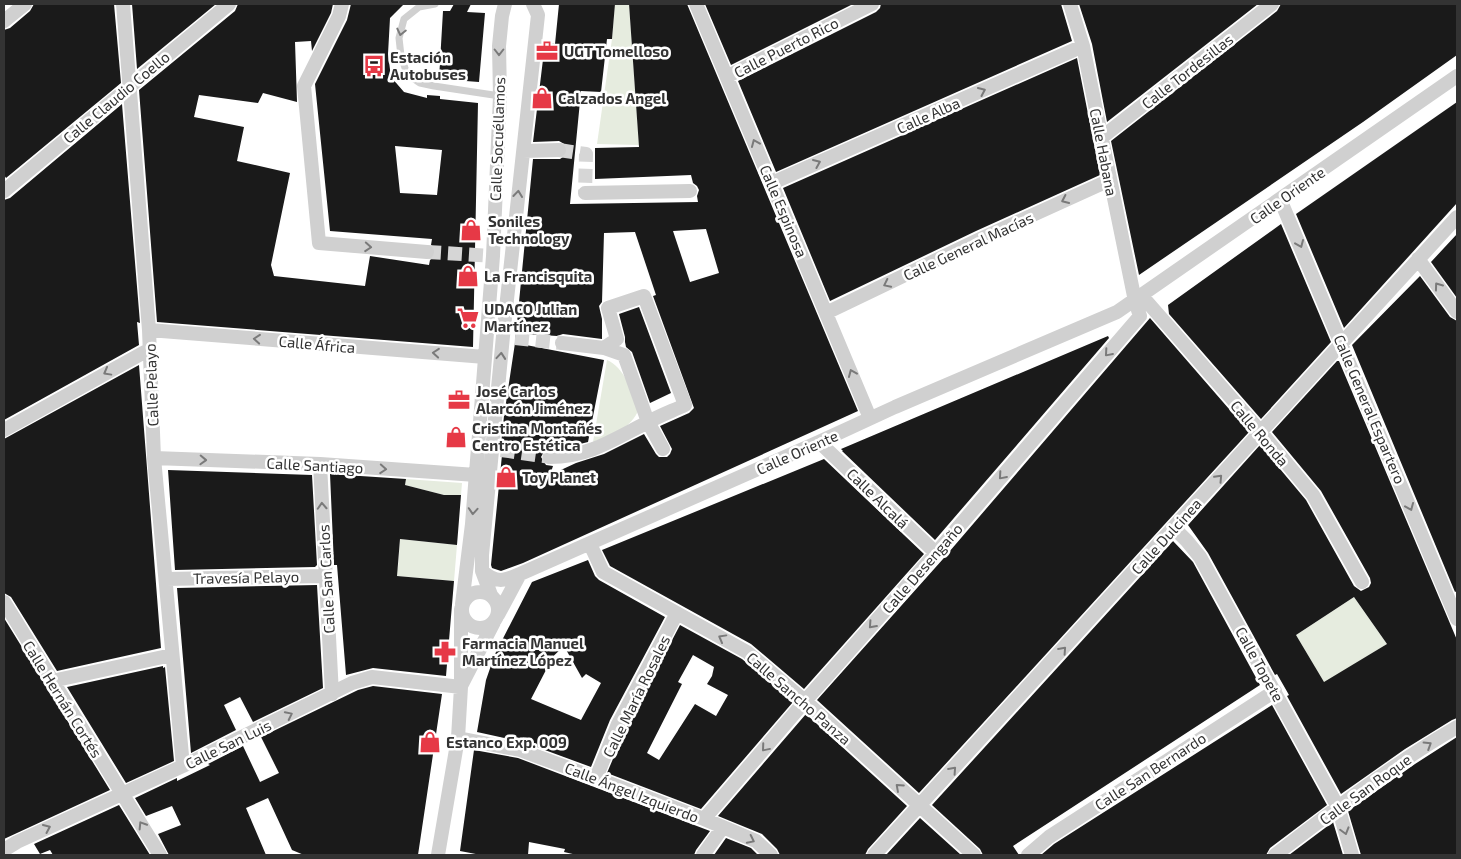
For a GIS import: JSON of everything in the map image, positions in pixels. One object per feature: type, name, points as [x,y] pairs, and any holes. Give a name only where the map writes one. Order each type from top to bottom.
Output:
[{"type":"street","points":[[4,21],[25,4]]},
{"type":"street","name":"Calle Pelayo","points":[[124,4],[149,330],[154,458],[183,766]]},
{"type":"street","name":"Calle Claudio Coello","points":[[4,189],[229,4]]},
{"type":"street","points":[[342,4],[339,16],[304,86],[319,244],[427,252]]},
{"type":"street","name":"Calle Socuéllamos","points":[[438,855],[458,738],[462,606],[468,568],[493,256],[500,96],[499,46],[505,4]]},
{"type":"street","name":"Calle Socuéllamos","points":[[491,595],[482,571],[482,555],[509,337],[523,151],[538,15],[533,4]]},
{"type":"street","name":"Calle Espinosa","points":[[696,4],[728,76],[870,418]]},
{"type":"street","name":"Calle Puerto Rico","points":[[728,76],[872,4]]},
{"type":"street","name":"Calle Habana","points":[[1070,4],[1084,46],[1101,138],[1138,298],[1140,316]]},
{"type":"street","name":"Calle Tordesillas","points":[[1101,138],[1272,4]]},
{"type":"street","name":"Calle Alba","points":[[772,183],[1084,46]]},
{"type":"street","name":"Calle Oriente","points":[[482,571],[489,578],[497,581],[520,574],[870,418],[1117,312],[1457,76]]},
{"type":"street","points":[[523,151],[559,150]]},
{"type":"street","name":"Calle General Macías","points":[[826,313],[980,239],[1110,180]]},
{"type":"street","points":[[585,193],[690,191]]},
{"type":"street","name":"Calle General Espartero","points":[[1280,199],[1454,602],[1457,619]]},
{"type":"street","name":"Calle Dulcinea","points":[[874,855],[1457,217]]},
{"type":"street","points":[[1418,259],[1457,312]]},
{"type":"street","points":[[550,457],[566,457],[604,446],[648,422],[685,405],[644,296],[608,308],[617,338],[604,348]]},
{"type":"street","name":"Calle Ronda","points":[[1138,298],[1261,433],[1313,495],[1362,582]]},
{"type":"street","points":[[1117,312],[1131,328]]},
{"type":"street","name":"Calle Desengaño","points":[[704,819],[805,701],[936,554],[1140,316]]},
{"type":"street","name":"Calle África","points":[[149,330],[485,357]]},
{"type":"street","points":[[562,343],[604,348],[624,355],[648,422],[663,449]]},
{"type":"street","points":[[4,430],[150,349]]},
{"type":"street","name":"Calle Alcalá","points":[[819,442],[936,554]]},
{"type":"street","name":"Calle Santiago","points":[[154,458],[320,464],[476,475]]},
{"type":"street","name":"Calle San Carlos","points":[[320,464],[332,694]]},
{"type":"street","name":"Calle Topete","points":[[1174,528],[1188,541],[1200,557],[1275,690],[1338,807],[1352,855]]},
{"type":"street","name":"Calle Sancho Panza","points":[[590,544],[603,572],[747,652],[805,701],[974,855]]},
{"type":"street","points":[[495,619],[498,604],[491,595],[485,592],[474,592],[469,595],[462,606],[465,620],[472,626],[484,628],[495,619],[520,574]]},
{"type":"street","name":"Travesía Pelayo","points":[[166,579],[326,576]]},
{"type":"street","name":"Calle Hernán Cortés","points":[[4,602],[160,855]]},
{"type":"street","name":"Calle María Rosales","points":[[596,778],[618,724],[677,613]]},
{"type":"street","name":"Calle Socuéllamos","points":[[461,687],[495,619]]},
{"type":"street","points":[[52,681],[172,655]]},
{"type":"street","name":"Calle San Luis","points":[[4,850],[17,842],[183,766],[352,683],[372,677],[461,687]]},
{"type":"street","name":"Calle San Bernardo","points":[[1028,855],[1049,837],[1275,690]]},
{"type":"street","name":"Calle San Roque","points":[[1275,855],[1406,759],[1457,727]]},
{"type":"street","name":"Calle Ángel Izquierdo","points":[[458,738],[520,750],[596,778],[756,841],[771,855]]},
{"type":"street","points":[[703,855],[723,827]]},
{"type":"lane","points":[[435,4],[419,7],[404,19],[399,38],[401,56],[407,74],[420,83],[500,96]]},
{"type":"shaded area","points":[[615,4],[629,4],[639,145],[597,144]]},
{"type":"shaded area","points":[[607,360],[613,363],[623,374],[639,409],[636,416],[626,426],[614,434],[593,442]]},
{"type":"shaded area","points":[[406,479],[462,483],[461,495],[444,495],[405,485]]},
{"type":"shaded area","points":[[400,539],[457,545],[454,581],[386,575],[398,568]]},
{"type":"shaded area","points":[[1354,597],[1387,644],[1324,683],[1296,635]]},
{"type":"building","points":[[34,4],[114,4],[121,83],[6,178],[4,175],[4,30],[10,28],[30,11]]},
{"type":"building","points":[[132,4],[216,4],[137,69]]},
{"type":"building","points":[[238,4],[333,4],[331,13],[312,51],[311,41],[295,42],[297,102],[263,93],[258,103],[199,95],[194,117],[244,127],[237,161],[290,173],[271,265],[274,276],[365,286],[370,256],[429,265],[430,260],[436,253],[435,248],[431,245],[432,239],[330,231],[315,84],[347,20],[351,4],[404,4],[390,18],[388,54],[391,77],[404,92],[427,98],[427,95],[440,96],[440,99],[478,103],[473,347],[157,322],[139,90],[235,11]],"holes":[[[395,146],[442,150],[437,195],[400,193]]]},
{"type":"building","points":[[454,4],[471,4],[467,12],[485,13],[479,82],[439,79],[443,11],[450,11]]},
{"type":"building","points":[[559,4],[615,4],[612,39],[607,39],[601,92],[581,91],[570,204],[698,202],[699,190],[693,183],[691,175],[595,179],[595,148],[639,147],[629,4],[687,4],[858,411],[523,563],[501,571],[492,568],[491,565],[503,445],[501,444],[515,343],[533,159],[560,159],[566,155],[568,150],[566,145],[559,141],[533,142],[545,43],[555,44]],"holes":[[[706,229],[719,273],[690,282],[673,231]],[[635,232],[656,295],[653,296],[694,408],[689,413],[660,426],[672,449],[667,457],[659,457],[644,434],[604,454],[576,463],[550,475],[553,466],[546,465],[541,457],[545,450],[549,448],[551,438],[580,444],[588,442],[604,360],[526,345],[528,334],[557,336],[563,334],[602,339],[602,319],[599,306],[602,302],[604,233]]]},
{"type":"building","points":[[705,4],[853,4],[731,65]]},
{"type":"building","points":[[881,4],[1061,4],[1072,41],[776,172],[738,81],[876,12]]},
{"type":"building","points":[[1079,4],[1258,4],[1107,122],[1092,44]]},
{"type":"building","points":[[1281,4],[1457,4],[1457,55],[1363,122],[1139,275],[1111,141],[1277,11]]},
{"type":"building","points":[[1077,58],[1100,175],[976,231],[830,301],[783,188]]},
{"type":"building","points":[[1457,102],[1457,203],[1344,328],[1296,214]]},
{"type":"building","points":[[122,104],[140,323],[137,322],[139,345],[4,420],[4,200],[10,198]]},
{"type":"building","points":[[1281,224],[1331,342],[1261,419],[1169,314],[1168,305]]},
{"type":"building","points":[[1457,234],[1457,298],[1431,262]]},
{"type":"building","points":[[1420,276],[1450,317],[1457,321],[1457,591],[1455,592],[1352,345]]},
{"type":"building","points":[[639,307],[671,393],[650,403],[632,352],[626,347],[619,314]]},
{"type":"building","points":[[1150,318],[1249,432],[919,793],[817,700],[943,559]]},
{"type":"building","points":[[1108,336],[1109,338],[935,540],[841,449]]},
{"type":"building","points":[[1339,361],[1457,640],[1457,718],[1405,749],[1341,794],[1287,696],[1289,695],[1277,674],[1275,675],[1208,553],[1188,525],[1260,445],[1306,500],[1354,586],[1361,591],[1369,587],[1371,583],[1370,578],[1321,491],[1272,432]],"holes":[[[1354,597],[1387,644],[1324,682],[1296,635]]]},
{"type":"building","points":[[139,365],[161,648],[57,671],[11,597],[4,593],[4,439]]},
{"type":"building","points":[[824,459],[924,554],[804,689],[751,644],[610,566],[602,550]]},
{"type":"building","points":[[168,470],[312,475],[317,565],[315,567],[175,570]]},
{"type":"building","points":[[330,474],[406,479],[405,485],[444,495],[461,495],[457,545],[400,539],[397,576],[454,581],[446,676],[373,668],[346,675],[337,565],[334,565]]},
{"type":"building","points":[[1173,541],[1193,562],[1260,685],[1013,846],[1019,855],[983,855],[980,849],[932,805]]},
{"type":"building","points":[[588,560],[595,576],[599,580],[665,617],[610,720],[591,767],[523,742],[477,732],[486,680],[495,654],[532,582]],"holes":[[[564,646],[582,678],[586,674],[601,683],[581,720],[531,699],[546,670],[543,666]]]},
{"type":"building","points":[[317,585],[323,688],[253,722],[240,697],[224,705],[236,730],[191,753],[177,588]]},
{"type":"building","points":[[4,618],[110,790],[4,839]]},
{"type":"building","points":[[680,625],[742,659],[793,702],[701,809],[607,773],[626,728]],"holes":[[[693,655],[714,667],[712,676],[707,684],[728,695],[716,716],[695,704],[659,760],[647,753],[682,684],[678,682]]]},
{"type":"building","points":[[163,666],[163,668],[165,667],[174,761],[126,783],[67,687]]},
{"type":"building","points":[[373,686],[442,694],[418,855],[304,855],[292,850],[268,798],[246,808],[266,855],[169,855],[158,834],[181,825],[172,806],[146,816],[135,798],[177,778],[177,781],[243,746],[260,782],[279,773],[261,737],[358,690]]},
{"type":"building","points":[[1272,705],[1327,805],[1270,848],[1266,855],[1041,855],[1054,844]]},
{"type":"building","points":[[806,714],[907,806],[868,849],[865,855],[780,855],[777,849],[762,834],[718,816]]},
{"type":"building","points":[[1457,737],[1457,855],[1361,855],[1348,811]]},
{"type":"building","points":[[474,750],[518,758],[710,831],[694,855],[577,855],[564,852],[565,849],[529,842],[528,855],[481,855],[460,851]]},
{"type":"building","points":[[119,805],[150,855],[53,855],[50,850],[40,854],[34,844]]},
{"type":"building","points":[[920,818],[961,855],[886,855]]},
{"type":"building","points":[[1333,822],[1343,855],[1289,855]]},
{"type":"building","points":[[726,838],[751,848],[758,855],[714,855]]},
{"type":"tunnel","points":[[559,150],[586,154],[585,193]]},
{"type":"tunnel","points":[[427,252],[493,256]]},
{"type":"tunnel","points":[[515,338],[562,343]]},
{"type":"tunnel","points":[[501,450],[550,457]]},
{"type":"place","name":"UGT Tomelloso","points":[[547,51]]},
{"type":"place","name":"Estación Autobuses","points":[[374,66]]},
{"type":"place","name":"Calzados Angel","points":[[542,98]]},
{"type":"place","name":"Soniles Technology","points":[[471,230]]},
{"type":"place","name":"La Francisquita","points":[[468,276]]},
{"type":"place","name":"UDACO Julian Martínez","points":[[468,318]]},
{"type":"place","name":"José Carlos Alarcón Jiménez","points":[[459,400]]},
{"type":"place","name":"Cristina Montañés Centro Estética","points":[[456,437]]},
{"type":"place","name":"Toy Planet","points":[[506,477]]},
{"type":"place","name":"Farmacia Manuel Martínez López","points":[[445,652]]},
{"type":"place","name":"Estanco Exp. 009","points":[[430,742]]}]
